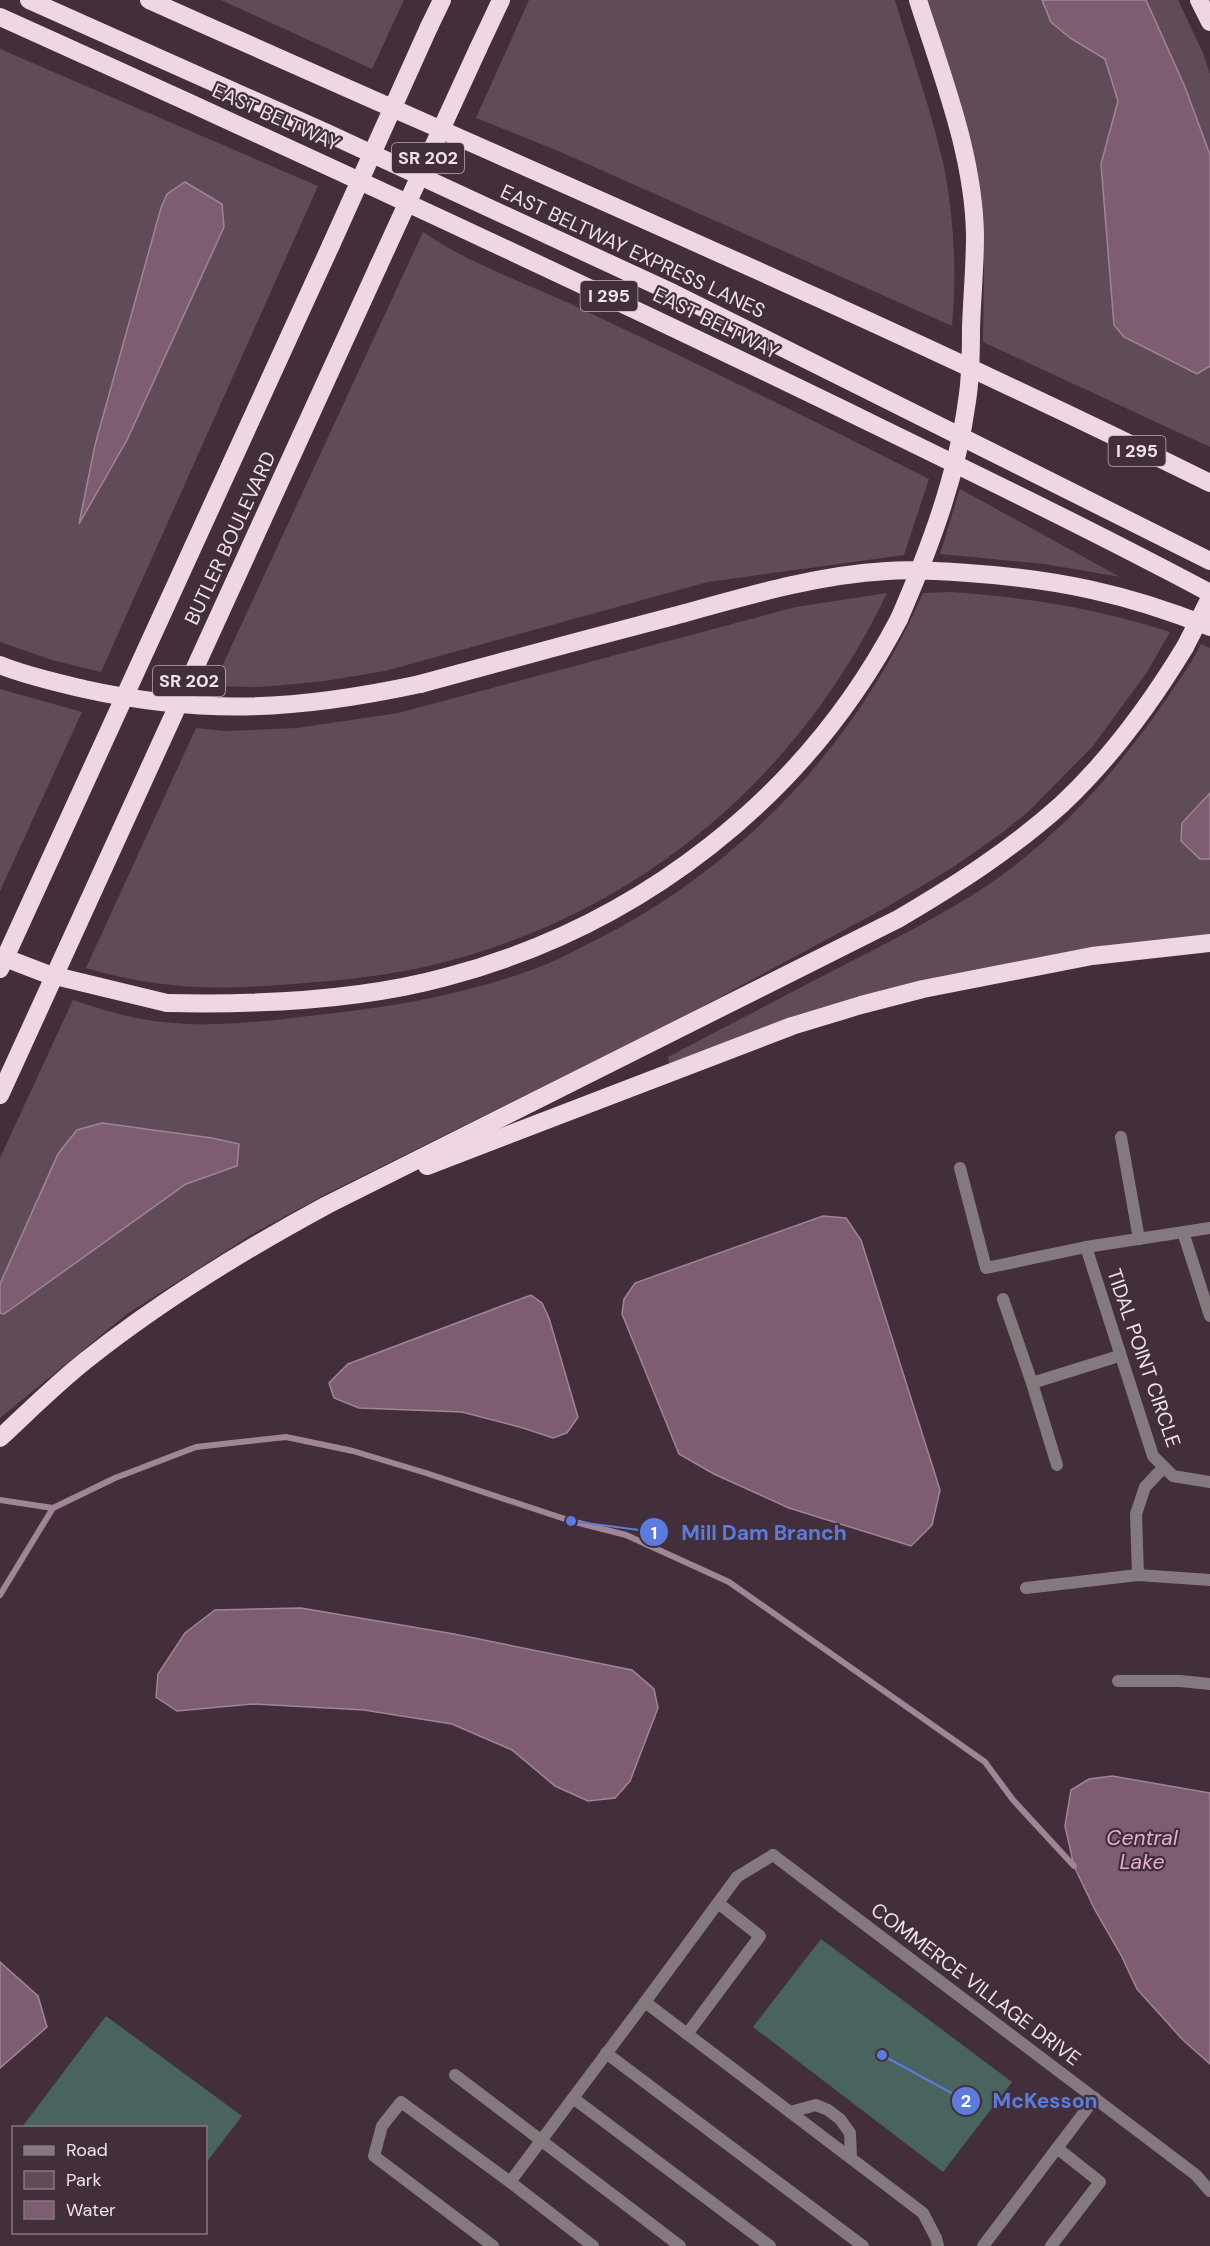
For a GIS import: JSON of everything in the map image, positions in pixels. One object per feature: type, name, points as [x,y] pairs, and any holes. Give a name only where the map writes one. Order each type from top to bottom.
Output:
[{"type":"highway","name":"EAST BELTWAY EXPRESS LANES","points":[[29,0],[327,133],[673,293],[1210,561]]},
{"type":"highway","name":"I 295","points":[[149,0],[688,240],[1064,411],[1210,483]]},
{"type":"highway","name":"BUTLER BOULEVARD","points":[[0,969],[442,0]]},
{"type":"highway","name":"BUTLER BOULEVARD","points":[[0,1095],[501,0]]},
{"type":"highway","points":[[0,956],[47,974],[167,1003],[241,1005],[354,995],[402,987],[484,967],[545,944],[601,917],[685,867],[752,813],[783,782],[814,748],[869,674],[899,619],[929,545],[958,450],[968,401],[975,235],[961,141],[918,0]]},
{"type":"highway","points":[[1199,0],[1210,22]]},
{"type":"highway","name":"EAST BELTWAY","points":[[0,17],[312,158],[658,319],[1126,548],[1210,592]]},
{"type":"highway","name":"I 295","points":[[1064,411],[1210,492]]},
{"type":"highway","points":[[0,665],[46,680],[168,704],[225,708],[304,704],[420,684],[746,596],[814,582],[887,571],[950,572],[1060,582],[1124,597],[1173,612],[1210,627]]},
{"type":"highway","points":[[0,1438],[84,1362],[140,1319],[265,1239],[327,1205],[898,919],[946,891],[1024,836],[1071,795],[1101,763],[1163,683],[1185,647],[1210,598]]},
{"type":"highway","points":[[327,1205],[792,1026],[861,1005],[934,986],[1092,956],[1210,943]]},
{"type":"street","points":[[1121,1137],[1139,1239]]},
{"type":"street","points":[[960,1168],[986,1268],[1086,1247],[1210,1228]]},
{"type":"street","points":[[1183,1232],[1210,1316]]},
{"type":"street","name":"TIDAL POINT CIRCLE","points":[[1086,1247],[1119,1356],[1153,1456],[1173,1476],[1210,1482]]},
{"type":"street","points":[[1003,1299],[1057,1466]]},
{"type":"street","points":[[1032,1383],[1119,1356]]},
{"type":"street","points":[[1138,1575],[1136,1514],[1145,1487],[1164,1467]]},
{"type":"street","points":[[1026,1588],[1138,1575],[1210,1580]]},
{"type":"street","points":[[1118,1681],[1180,1681],[1210,1684]]},
{"type":"street","name":"COMMERCE VILLAGE DRIVE","points":[[718,1903],[737,1878],[773,1855],[1196,2175],[1210,2191]]},
{"type":"street","points":[[510,2182],[718,1903],[760,1936],[687,2034]]},
{"type":"street","points":[[645,2002],[923,2213],[938,2246]]},
{"type":"street","points":[[606,2053],[863,2246]]},
{"type":"street","points":[[455,2075],[681,2246]]},
{"type":"street","points":[[573,2098],[770,2246]]},
{"type":"street","points":[[983,2246],[1095,2098]]},
{"type":"street","points":[[493,2246],[374,2156],[382,2126],[401,2102],[593,2246]]},
{"type":"street","points":[[790,2112],[816,2105],[840,2119],[850,2133],[851,2158]]},
{"type":"street","points":[[1052,2246],[1100,2182],[1057,2148]]},
{"type":"green space","points":[[221,0],[404,0],[372,69]]},
{"type":"green space","points":[[529,0],[895,0],[932,121],[947,182],[954,244],[952,326],[556,150],[476,118]]},
{"type":"green space","points":[[925,0],[1042,0],[1051,22],[1070,38],[1105,59],[1118,101],[1101,164],[1197,374],[1210,366],[1210,447],[983,342],[984,267],[979,215]]},
{"type":"green space","points":[[1146,0],[1178,0],[1203,53],[1210,74],[1210,155],[1185,87]]},
{"type":"green space","points":[[0,49],[318,186],[101,672],[52,660],[0,642]],"holes":[[[161,208],[224,227],[127,440],[80,521],[95,445]]]},
{"type":"green space","points":[[423,232],[463,256],[633,333],[929,479],[904,555],[708,582],[385,671],[295,684],[258,687],[213,686]]},
{"type":"green space","points":[[960,489],[1120,577],[1045,564],[940,554]]},
{"type":"green space","points":[[952,592],[1062,605],[1170,632],[1147,672],[1093,746],[1030,810],[955,866],[885,908],[683,1017],[326,1194],[251,1235],[127,1314],[0,1418],[0,1313],[4,1314],[186,1184],[237,1166],[239,1144],[212,1138],[102,1123],[58,1154],[0,1284],[0,1158],[73,1000],[117,1014],[163,1022],[221,1024],[259,1021],[376,1008],[434,997],[491,983],[553,961],[651,909],[701,875],[747,837],[830,749],[865,700],[896,648],[923,593]]},
{"type":"green space","points":[[887,593],[850,661],[807,724],[757,781],[701,832],[640,876],[574,914],[504,944],[429,966],[352,979],[248,987],[194,987],[141,981],[86,968],[196,728],[225,731],[297,728],[398,713],[796,607]]},
{"type":"green space","points":[[1201,644],[1210,648],[1210,793],[1182,822],[1181,841],[1200,859],[1210,859],[1210,936],[1104,947],[669,1064],[668,1057],[916,927],[968,898],[1012,868],[1062,825],[1107,777],[1148,725],[1194,658]]},
{"type":"green space","points":[[0,689],[82,712],[0,891]]},
{"type":"water","points":[[1042,0],[1146,0],[1185,87],[1210,155],[1210,366],[1197,374],[1124,337],[1114,325],[1101,164],[1118,101],[1105,59],[1070,38],[1051,22]]},
{"type":"water","points":[[185,182],[222,204],[224,227],[127,440],[79,524],[95,445],[161,208],[167,194]]},
{"type":"water","points":[[1210,793],[1210,859],[1200,859],[1181,841],[1182,823]]},
{"type":"water","points":[[102,1123],[212,1138],[239,1144],[237,1166],[186,1184],[4,1314],[0,1313],[0,1284],[58,1154],[77,1130]]},
{"type":"water","points":[[823,1216],[846,1218],[861,1240],[940,1490],[932,1525],[911,1546],[789,1508],[714,1474],[679,1454],[622,1314],[624,1299],[635,1283]]},
{"type":"water","points":[[531,1295],[542,1303],[549,1318],[578,1417],[567,1433],[553,1438],[462,1412],[359,1408],[334,1398],[329,1383],[348,1364]]},
{"type":"water","points":[[301,1608],[454,1634],[632,1670],[654,1689],[658,1708],[630,1781],[615,1798],[588,1801],[555,1786],[512,1750],[452,1724],[364,1710],[252,1704],[177,1711],[156,1697],[158,1674],[185,1633],[215,1610]]},
{"type":"water","name":"Central Lake","points":[[1112,1776],[1210,1793],[1210,2064],[1183,2040],[1137,1989],[1074,1866],[1065,1826],[1071,1790],[1089,1779]]},
{"type":"water","points":[[0,1962],[38,1996],[47,2027],[0,2068]]},
{"type":"building","points":[[821,1939],[1012,2082],[943,2172],[753,2027]]},
{"type":"building","points":[[106,2016],[242,2116],[207,2162],[207,2126],[23,2126]]},
{"type":"waterway","points":[[0,1500],[53,1508],[115,1478],[196,1447],[286,1437],[353,1451],[571,1521],[626,1535],[729,1582],[985,1762],[1013,1800],[1074,1866]]},
{"type":"waterway","points":[[0,1595],[53,1508]]},
{"type":"place","name":"Mill Dam Branch","points":[[571,1521]]},
{"type":"place","name":"McKesson","points":[[882,2055]]}]
